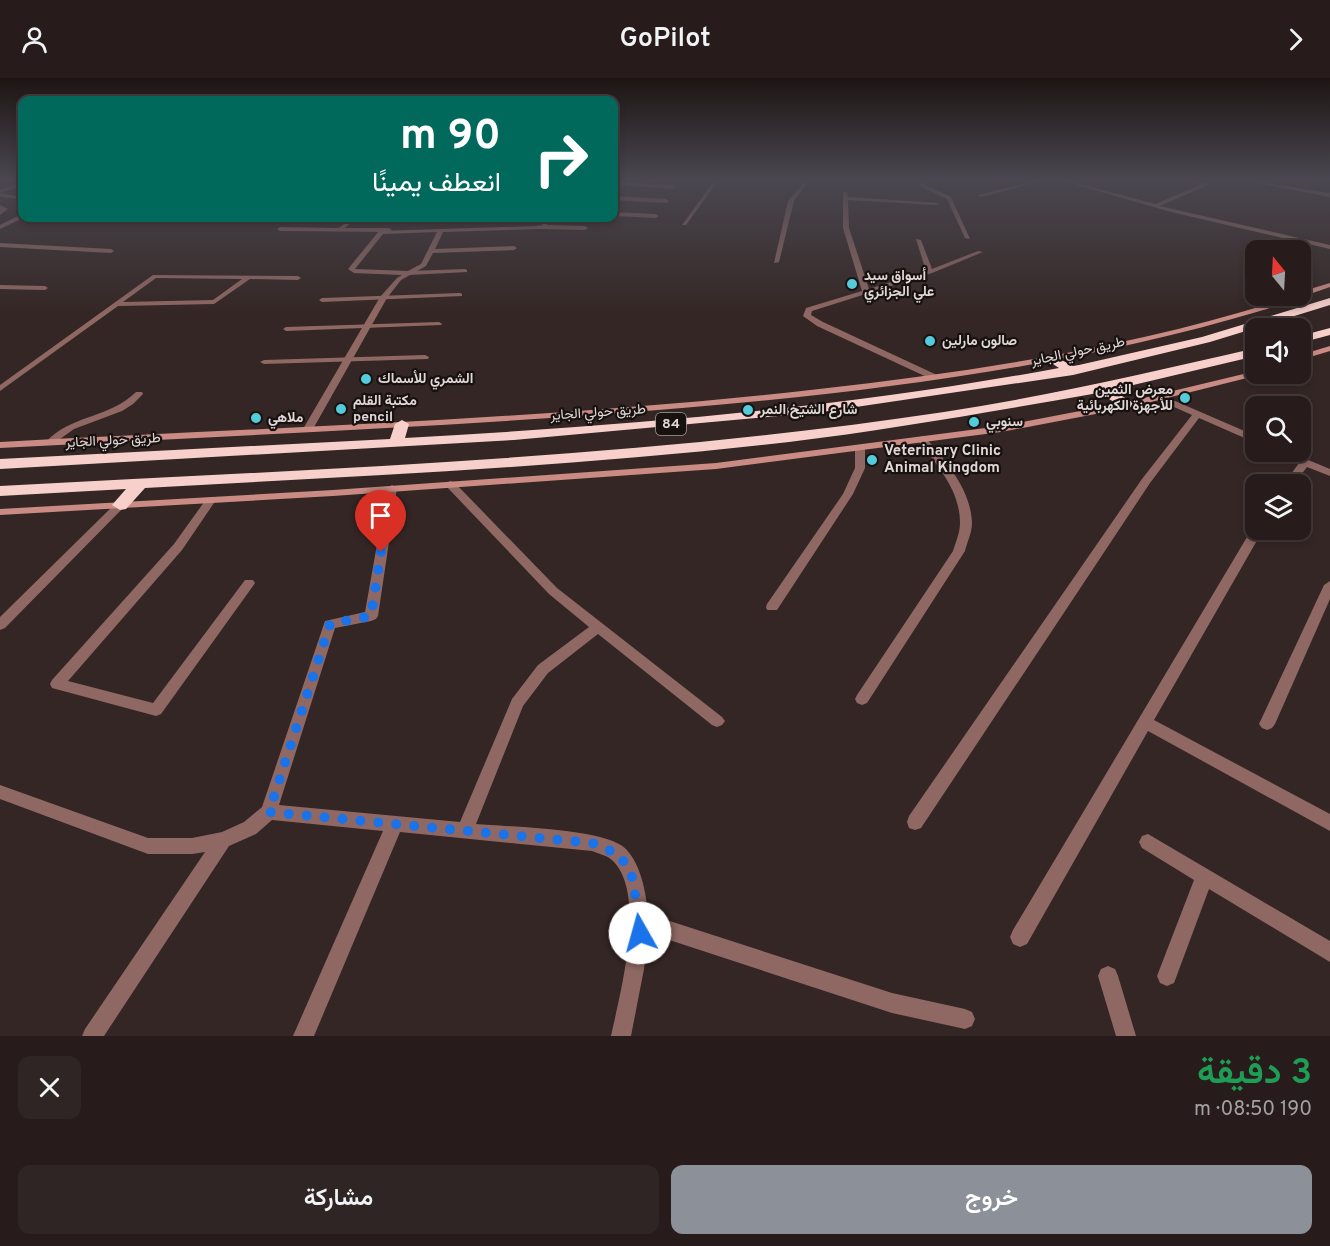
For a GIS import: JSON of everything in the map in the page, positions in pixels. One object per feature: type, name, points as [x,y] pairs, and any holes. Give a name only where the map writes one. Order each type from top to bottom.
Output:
[{"type":"highway","name":"طريق حولي الجاير","points":[[0,464],[622,429],[829,407],[1073,371],[1227,334],[1330,301]]},
{"type":"highway","points":[[1311,336],[1330,331]]},
{"type":"highway","name":"84","points":[[0,491],[572,458],[745,443],[936,419],[1103,390],[1245,355]]},
{"type":"highway","points":[[1050,358],[1073,371]]},
{"type":"highway","points":[[1103,390],[1127,405]]},
{"type":"highway","points":[[915,396],[911,402],[913,409],[936,419]]},
{"type":"highway","points":[[829,407],[850,417],[852,425],[846,431]]},
{"type":"highway","points":[[396,443],[402,424]]},
{"type":"highway","points":[[120,505],[141,483]]},
{"type":"main road","points":[[1311,291],[1330,285]]},
{"type":"main road","points":[[0,445],[402,424],[690,405],[934,377],[1050,358],[1214,321],[1264,306]]},
{"type":"main road","points":[[1311,354],[1330,348]]},
{"type":"main road","points":[[0,512],[716,466],[1001,429],[1127,405],[1245,376]]},
{"type":"street","points":[[776,262],[785,226]]},
{"type":"street","points":[[846,226],[866,291]]},
{"type":"street","points":[[962,226],[968,238]]},
{"type":"street","points":[[1239,226],[1330,247]]},
{"type":"street","points":[[308,429],[384,297],[395,282],[424,265],[433,251],[438,227]]},
{"type":"street","points":[[409,273],[351,270],[376,234],[389,230],[430,230],[438,227],[585,228]]},
{"type":"street","points":[[918,240],[930,272]]},
{"type":"street","points":[[0,245],[111,251]]},
{"type":"street","points":[[433,251],[514,248]]},
{"type":"street","points":[[934,377],[807,316],[809,310],[930,272],[980,252]]},
{"type":"street","points":[[0,287],[45,288]]},
{"type":"street","points":[[1160,397],[1245,435]]},
{"type":"street","points":[[915,822],[1146,481],[1198,414]]},
{"type":"street","points":[[862,699],[959,551],[966,524],[962,502],[953,479],[922,439]]},
{"type":"street","points":[[772,606],[848,494],[860,468],[860,448]]},
{"type":"street","points":[[1296,474],[1305,462],[1330,473]]},
{"type":"street","points":[[450,484],[553,591],[717,721]]},
{"type":"street","points":[[0,792],[148,846],[192,846],[223,840],[250,828],[269,812],[330,624],[371,616],[392,488]]},
{"type":"street","points":[[211,500],[177,547],[57,684],[156,710],[249,583]]},
{"type":"street","points":[[0,625],[120,505]]},
{"type":"street","points":[[1020,937],[1251,540]]},
{"type":"street","points":[[1267,724],[1330,585]]},
{"type":"street","points":[[465,831],[517,703],[543,669],[598,627]]},
{"type":"street","points":[[1144,722],[1330,823]]},
{"type":"street","points":[[269,812],[592,843],[620,855],[633,879],[640,933],[621,1036]]},
{"type":"street","points":[[303,1036],[395,824]]},
{"type":"street","points":[[92,1036],[223,840]]},
{"type":"street","points":[[1148,842],[1330,952]]},
{"type":"street","points":[[1167,976],[1204,876]]},
{"type":"street","points":[[638,920],[892,1003],[965,1019]]},
{"type":"street","points":[[1108,976],[1126,1036]]},
{"type":"lane","points":[[340,230],[345,226]]},
{"type":"lane","points":[[280,229],[389,230]]},
{"type":"lane","points":[[409,273],[465,271]]},
{"type":"lane","points":[[0,389],[155,276],[298,278]]},
{"type":"lane","points":[[117,304],[214,302],[249,277]]},
{"type":"lane","points":[[322,300],[460,295]]},
{"type":"lane","points":[[286,329],[439,324]]},
{"type":"lane","points":[[264,362],[425,357]]},
{"type":"lane","points":[[50,442],[68,427],[118,410],[133,401],[139,394]]},
{"type":"place","name":"أسواق سيد علي الجزائري","points":[[852,284]]},
{"type":"place","name":"صالون مارلين","points":[[930,341]]},
{"type":"place","name":"الشمري للأسماك","points":[[366,379]]},
{"type":"place","name":"معرض الثمين للأجهزة الكهربائية","points":[[1185,398]]},
{"type":"place","name":"مكتبة القلم pencil","points":[[341,409]]},
{"type":"place","name":"شارع الشيخ النمر","points":[[748,410]]},
{"type":"place","name":"ملاهي","points":[[256,418]]},
{"type":"place","name":"سنوبي","points":[[974,422]]},
{"type":"place","name":"Veterinary Clinic Animal Kingdom","points":[[872,460]]},
{"type":"route","points":[[381,552],[371,616],[330,624],[269,812],[592,843],[620,855],[633,879],[640,933]]}]
